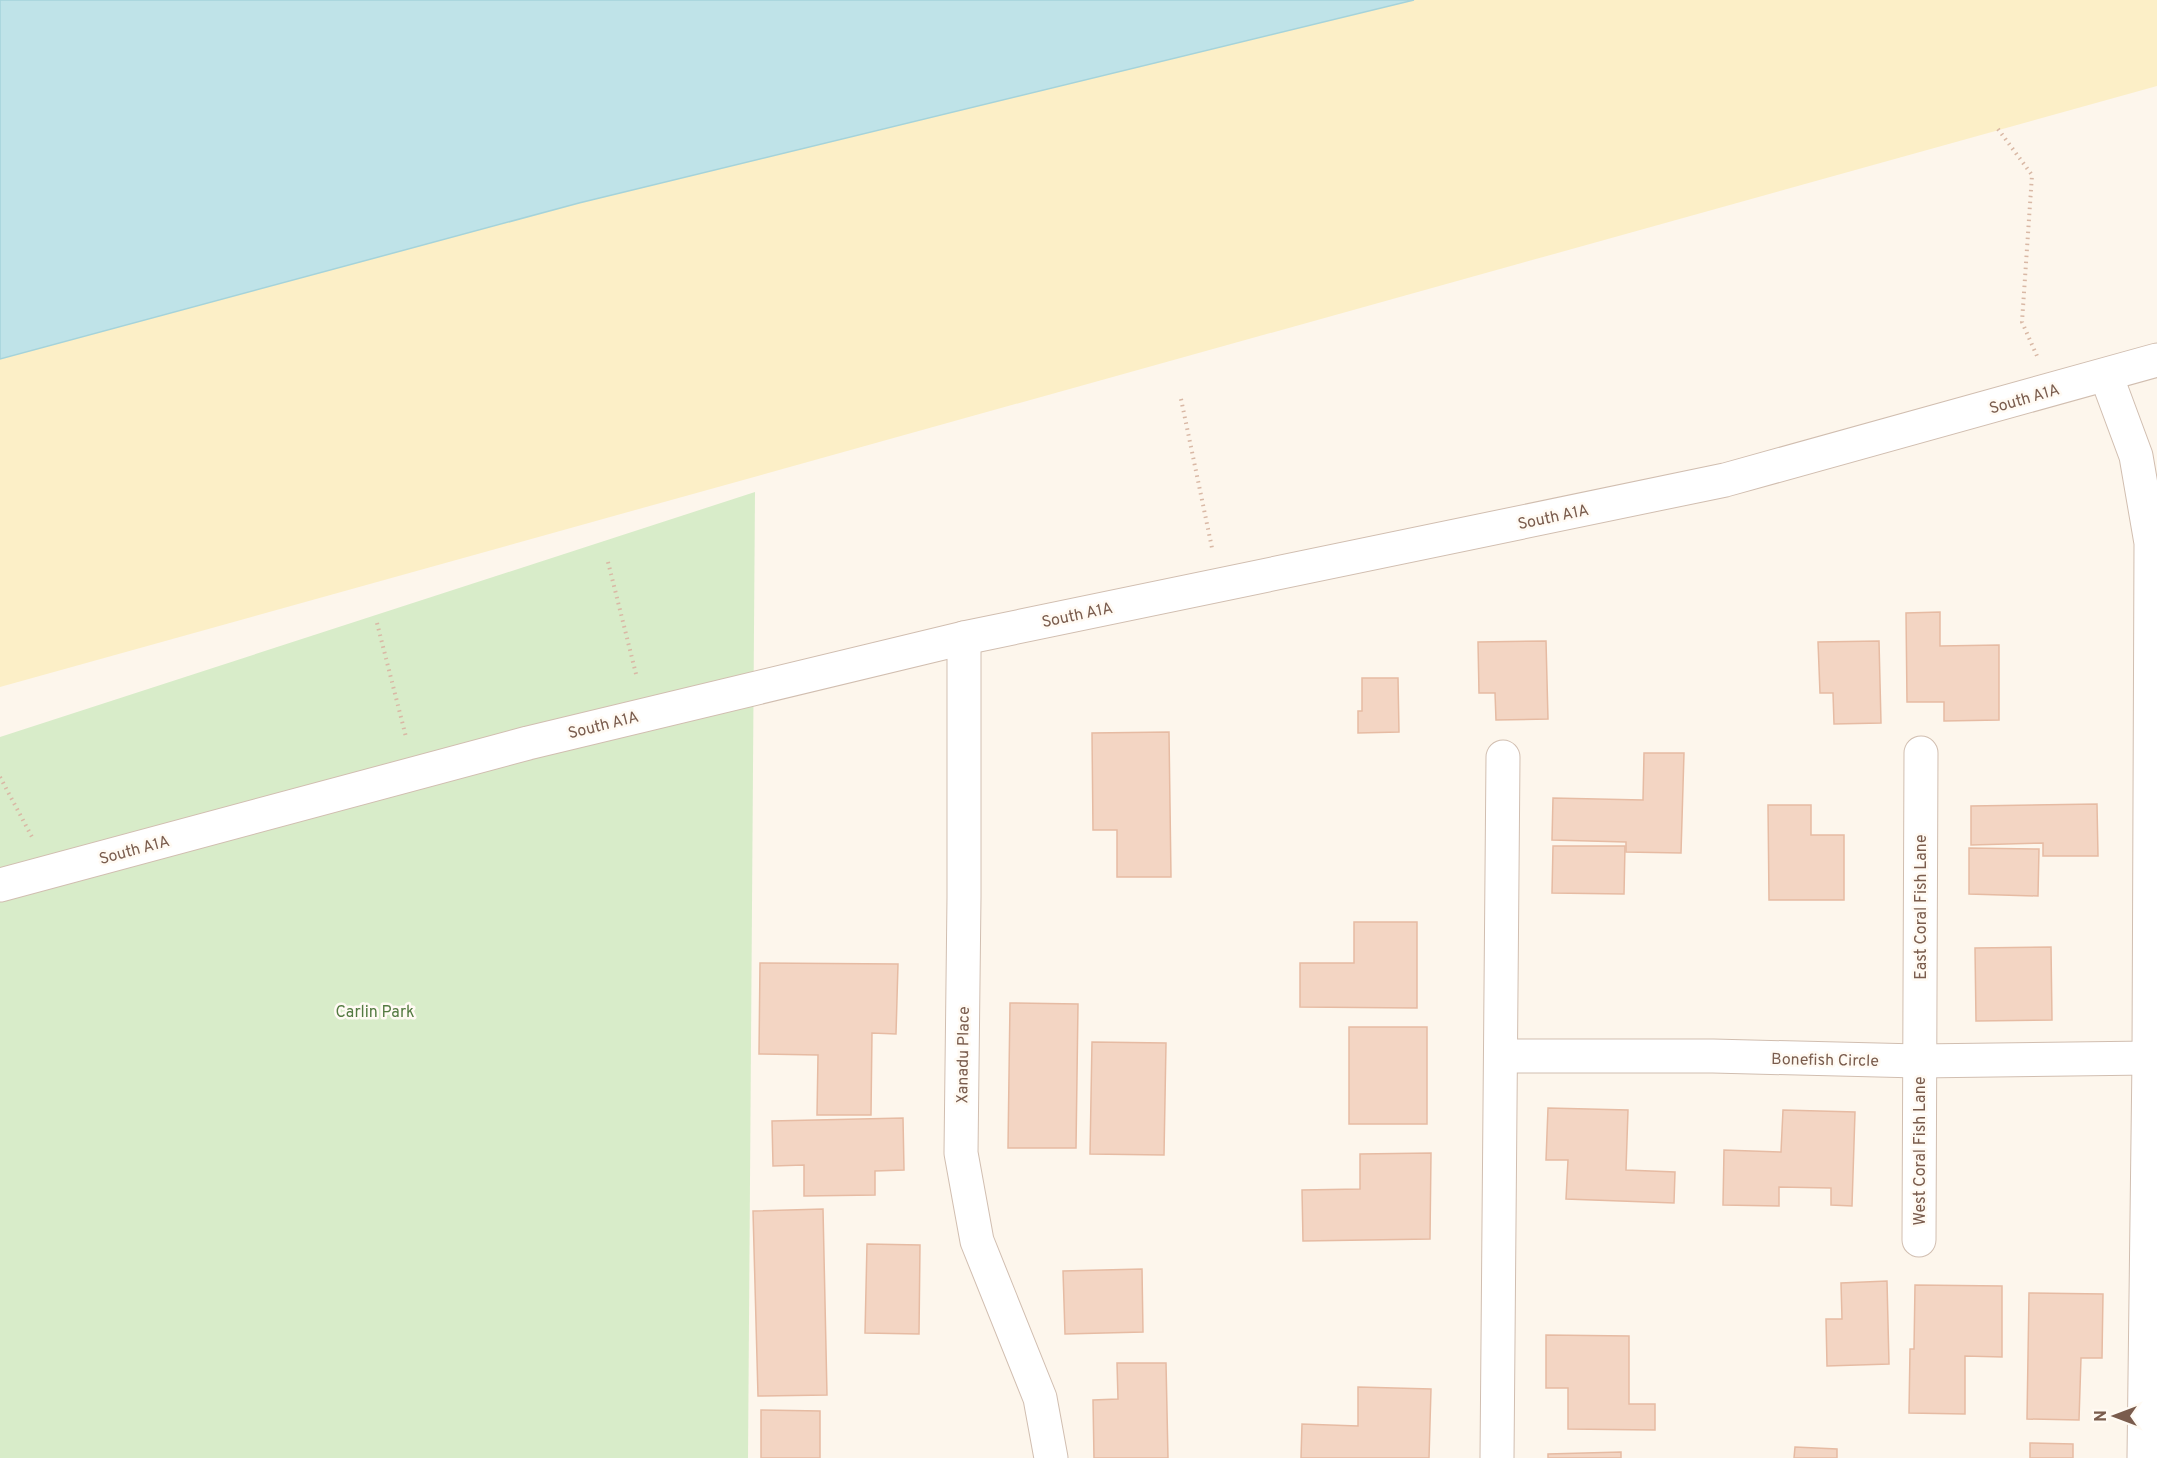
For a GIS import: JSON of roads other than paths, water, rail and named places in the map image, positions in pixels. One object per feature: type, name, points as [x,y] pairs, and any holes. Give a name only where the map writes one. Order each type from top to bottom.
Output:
[{"type":"street","name":"South A1A","points":[[0,885],[528,742],[964,638],[1725,480],[2157,360]]},
{"type":"street","points":[[2106,375],[2136,456],[2151,543],[2153,1057],[2144,1458]]},
{"type":"street","name":"Xanadu Place","points":[[964,638],[961,1153],[977,1241],[1040,1398],[1051,1458]]},
{"type":"street","name":"East Coral Fish Lane","points":[[1918,1061],[1921,753]]},
{"type":"street","points":[[1497,1458],[1503,757]]},
{"type":"street","name":"Bonefish Circle","points":[[1501,1056],[1713,1056],[1918,1061],[2153,1057]]},
{"type":"street","name":"West Coral Fish Lane","points":[[1918,1061],[1919,1240]]},
{"type":"water","points":[[0,0],[1414,0],[579,203],[0,359]]},
{"type":"park label","name":"Carlin Park","points":[[375,1011]]}]
